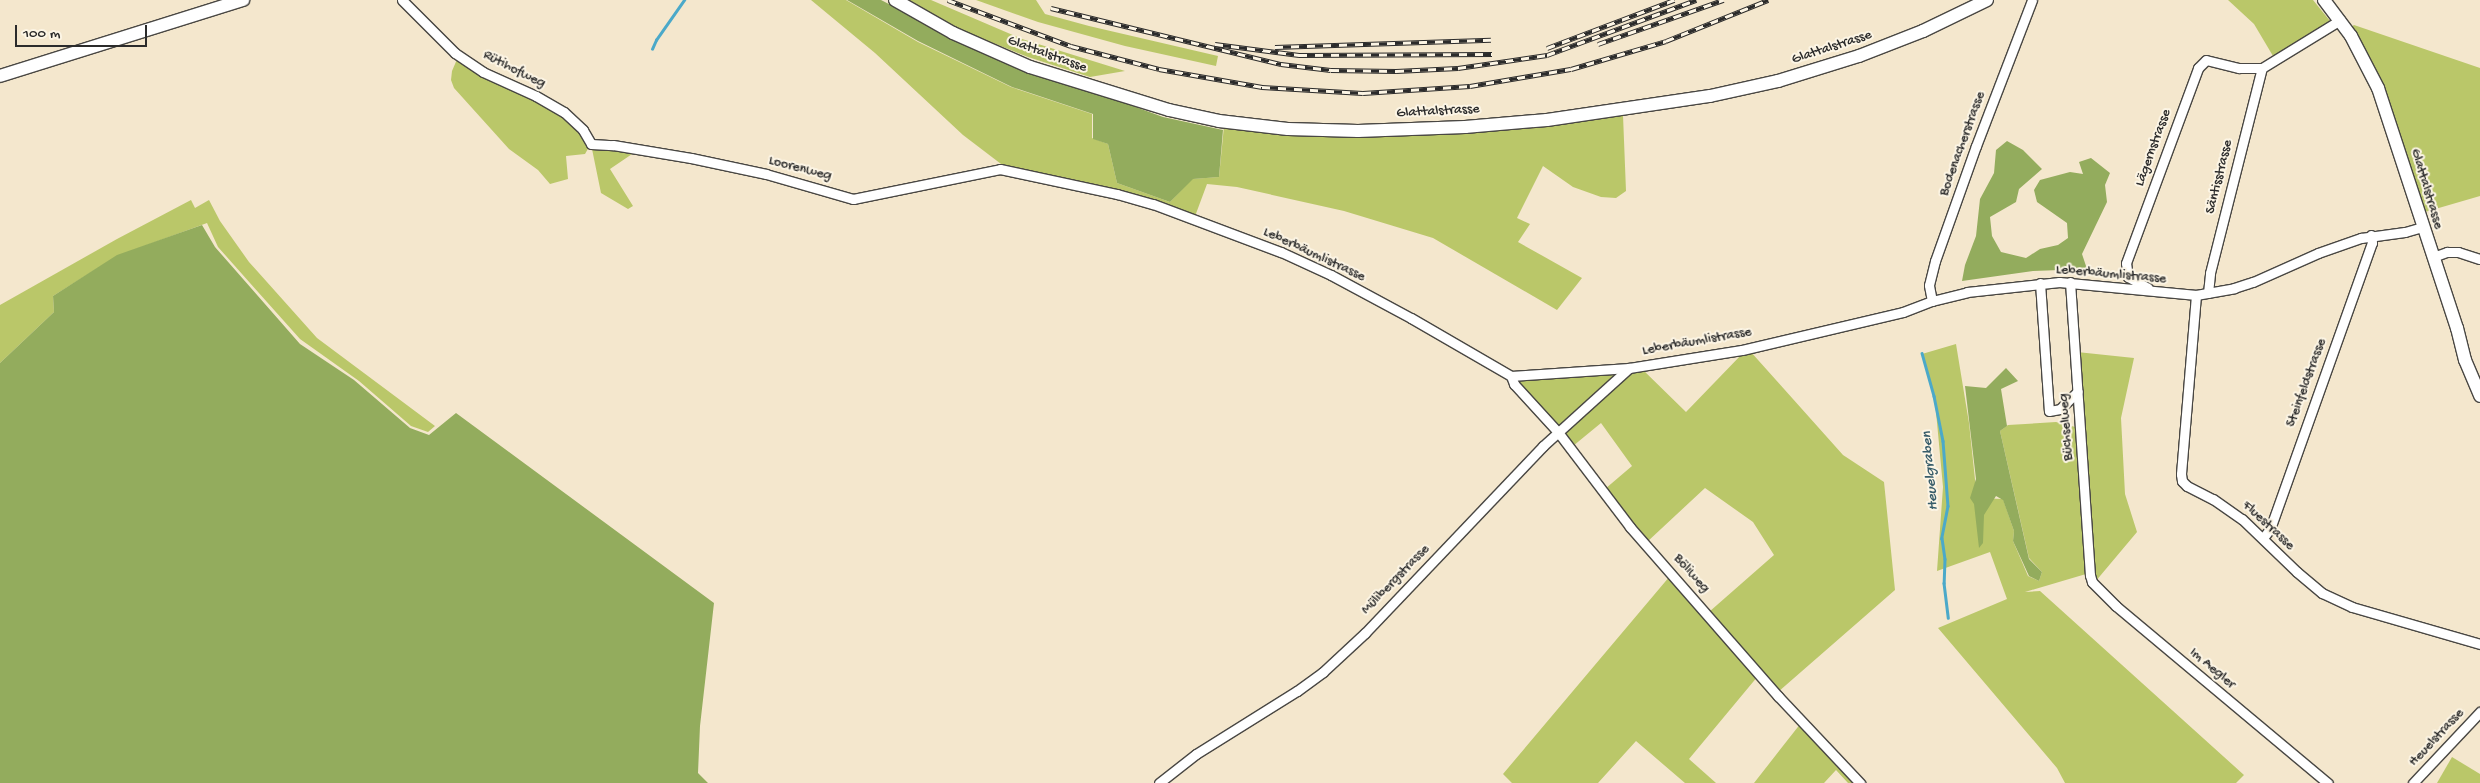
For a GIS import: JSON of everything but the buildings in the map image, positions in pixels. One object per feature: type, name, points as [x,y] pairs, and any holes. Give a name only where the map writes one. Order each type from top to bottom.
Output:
[{"type":"street","points":[[0,76],[243,0]]},
{"type":"street","name":"Rütihofweg","points":[[402,0],[456,52],[483,72],[536,96],[564,112],[583,130],[591,144]]},
{"type":"street","name":"Glattalstrasse","points":[[895,0],[953,33],[1030,67],[1169,110],[1219,120],[1288,129],[1358,131],[1465,127],[1547,120],[1710,96],[1778,81],[1852,59],[1923,31],[1987,0]]},
{"type":"street","name":"Bodenacherstrasse","points":[[1932,301],[1929,284],[1935,261],[1976,146],[2032,0]]},
{"type":"street","name":"Glattalstrasse","points":[[2324,0],[2360,50],[2378,88],[2465,360],[2480,396]]},
{"type":"street","points":[[2262,68],[2340,20]]},
{"type":"street","name":"Lägernstrasse","points":[[2152,290],[2128,277],[2126,263],[2198,68],[2206,60],[2238,68],[2262,68]]},
{"type":"street","name":"Säntisstrasse","points":[[2208,293],[2210,273],[2262,68]]},
{"type":"street","name":"Loorenweg","points":[[591,144],[613,145],[691,158],[766,174],[853,199],[1000,169]]},
{"type":"street","name":"Leberbäumlistrasse","points":[[1000,169],[1153,204],[1281,252],[1395,309],[1511,376],[1628,368],[1751,347],[1903,312],[1932,301],[1967,292],[2040,283],[2070,282],[2196,295],[2253,282],[2318,253],[2372,235],[2405,232],[2422,227]]},
{"type":"street","name":"Steinfeldstrasse","points":[[2263,538],[2270,529],[2372,243],[2372,235]]},
{"type":"street","points":[[2433,257],[2447,252],[2458,252],[2480,259]]},
{"type":"street","name":"Büchselweg","points":[[2070,282],[2089,569]]},
{"type":"street","points":[[2040,283],[2049,411],[2060,409],[2078,391]]},
{"type":"street","name":"Fluestrasse","points":[[2196,295],[2181,474],[2182,481],[2186,486],[2235,513],[2310,584],[2340,603],[2480,644]]},
{"type":"street","name":"Mülibergstrasse","points":[[1159,783],[1196,754],[1297,691],[1323,672],[1365,633],[1558,432],[1628,368]]},
{"type":"street","name":"Böliweg","points":[[1511,376],[1514,384],[1558,432],[1630,527],[1778,696],[1860,783]]},
{"type":"street","name":"Im Aegler","points":[[2089,569],[2092,582],[2099,591],[2328,783]]},
{"type":"street","name":"Heuelstrasse","points":[[2413,783],[2480,712]]},
{"type":"green space","points":[[811,0],[846,0],[918,42],[1011,87],[1092,114],[1092,138],[1108,144],[1117,183],[1170,202],[1192,179],[1219,177],[1224,126],[1288,134],[1623,115],[1626,191],[1616,198],[1601,197],[1573,187],[1543,166],[1517,218],[1530,224],[1518,242],[1582,278],[1557,310],[1433,238],[1344,211],[1237,187],[1207,184],[1194,219],[1005,167],[963,135],[875,53]]},
{"type":"green space","points":[[847,0],[881,0],[953,37],[1103,95],[1163,117],[1223,130],[1219,177],[1193,179],[1170,202],[1117,183],[1108,144],[1093,139],[1093,114],[1012,87],[918,41]]},
{"type":"green space","points":[[909,0],[931,0],[1022,39],[1125,71],[1090,77],[1028,57],[961,30]]},
{"type":"green space","points":[[976,0],[1036,0],[1045,14],[1218,56],[1216,66],[1125,46],[1038,22]]},
{"type":"green space","points":[[2228,0],[2313,0],[2330,21],[2273,56],[2254,24]]},
{"type":"green space","points":[[2354,25],[2480,68],[2480,196],[2425,212],[2351,27]]},
{"type":"green space","points":[[458,57],[563,113],[582,131],[589,147],[585,154],[566,156],[568,179],[550,184],[538,170],[509,149],[454,88],[451,80],[452,71]]},
{"type":"green space","points":[[2007,141],[2023,150],[2042,169],[2019,189],[2016,202],[1990,217],[1992,236],[2001,252],[2026,258],[2040,249],[2058,245],[2068,238],[2067,223],[2037,202],[2034,190],[2040,180],[2070,172],[2083,174],[2079,162],[2091,158],[2110,173],[2105,185],[2107,202],[2082,254],[2087,269],[2033,271],[1962,281],[1965,265],[1976,236],[1980,199],[1994,173],[1996,150]]},
{"type":"green space","points":[[594,145],[638,150],[610,169],[633,206],[628,209],[601,193],[592,149]]},
{"type":"green space","points":[[191,200],[195,208],[209,200],[220,221],[249,262],[317,338],[435,426],[428,432],[411,426],[359,381],[300,339],[218,247],[207,223],[117,256],[53,296],[54,312],[0,363],[0,305]]},
{"type":"green space","points":[[202,225],[215,247],[300,344],[354,380],[410,428],[429,435],[456,413],[714,603],[700,726],[698,773],[708,783],[0,783],[0,363],[54,312],[53,296],[117,255]]},
{"type":"green space","points":[[1956,344],[1969,423],[1977,498],[2003,499],[2014,531],[2013,541],[2028,576],[2039,581],[2042,572],[2029,558],[2000,431],[2008,425],[2056,422],[2083,429],[2077,352],[2134,358],[2121,418],[2125,494],[2137,532],[2095,582],[2086,574],[2025,592],[2040,591],[2244,775],[2236,783],[2065,783],[2057,768],[1938,628],[2007,599],[1990,552],[1937,571],[1943,487],[1935,401],[1922,354]]},
{"type":"green space","points":[[1750,351],[1843,455],[1884,482],[1895,590],[1778,692],[1709,612],[1774,555],[1753,522],[1705,488],[1647,542],[1605,489],[1632,466],[1601,423],[1573,446],[1513,377],[1641,368],[1686,412],[1743,353]]},
{"type":"green space","points":[[2006,368],[2018,381],[2001,389],[2007,426],[2000,431],[2029,559],[2042,572],[2039,581],[2029,576],[2013,541],[2014,531],[2003,500],[1996,496],[1984,515],[1983,543],[1979,548],[1974,504],[1970,498],[1976,479],[1965,386],[1986,388]]},
{"type":"green space","points":[[1670,576],[1758,676],[1689,759],[1716,783],[1685,783],[1636,741],[1598,783],[1512,783],[1503,774]]},
{"type":"green space","points":[[1801,723],[1857,783],[1848,783],[1836,770],[1824,783],[1754,783]]},
{"type":"green space","points":[[2452,757],[2480,774],[2480,783],[2437,783]]},
{"type":"waterway","points":[[652,49],[656,40],[684,0]]},
{"type":"waterway","name":"Heuelgraben","points":[[1922,353],[1934,396],[1943,441],[1948,506],[1942,538],[1948,618]]},
{"type":"railway","points":[[948,0],[1071,46],[1159,69],[1262,87],[1363,93],[1470,86],[1571,69],[1666,41],[1768,0]]},
{"type":"railway","points":[[1547,48],[1674,0]]},
{"type":"railway","points":[[1051,8],[1281,64],[1331,70],[1396,71],[1458,68],[1547,55],[1696,0]]},
{"type":"railway","points":[[1598,44],[1723,0]]},
{"type":"railway","points":[[1275,47],[1491,40]]},
{"type":"railway","points":[[1215,44],[1299,55],[1492,54]]}]
